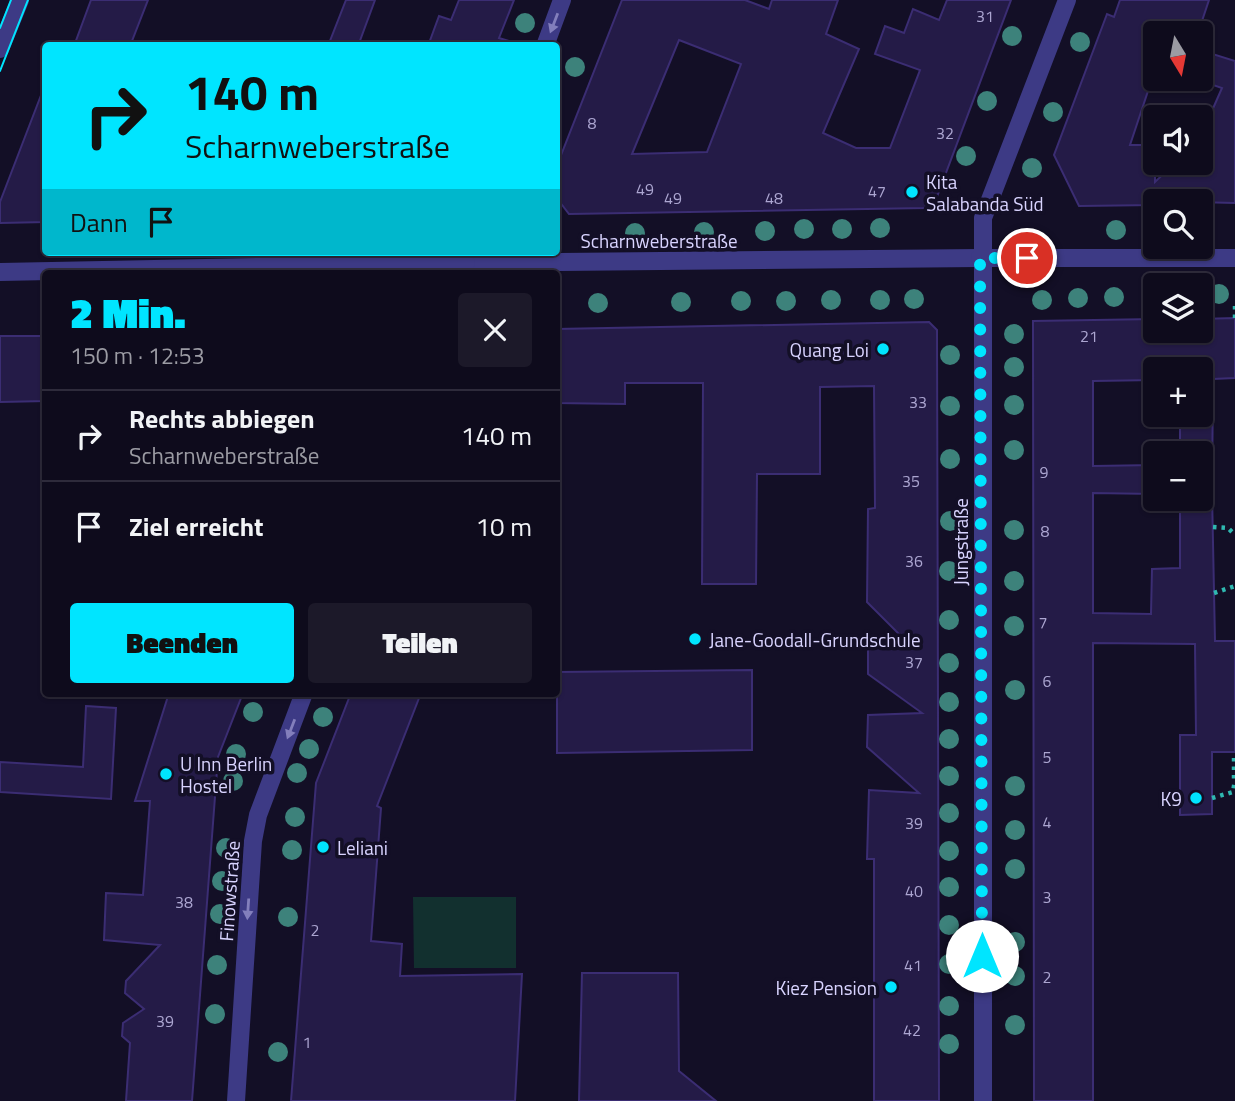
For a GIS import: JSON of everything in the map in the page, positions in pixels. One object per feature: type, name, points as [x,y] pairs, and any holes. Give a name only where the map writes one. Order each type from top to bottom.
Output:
[{"type":"street","points":[[0,49],[20,0]]},
{"type":"street","points":[[546,42],[562,0]]},
{"type":"street","name":"Jungstraße","points":[[983,1101],[980,258],[984,208],[1067,0]]},
{"type":"street","name":"Scharnweberstraße","points":[[104,270],[466,263],[1235,258]]},
{"type":"street","name":"Scharnweberstraße","points":[[0,272],[42,271]]},
{"type":"street","name":"Finowstraße","points":[[236,1101],[253,841],[258,815],[302,697]]},
{"type":"path","points":[[1234,306],[1235,318]]},
{"type":"path","points":[[1213,527],[1228,528],[1235,535]]},
{"type":"path","points":[[1214,593],[1235,586]]},
{"type":"path","points":[[1212,798],[1233,792],[1234,758]]},
{"type":"green space","points":[[413,897],[516,897],[516,968],[414,968]]},
{"type":"building","points":[[91,0],[148,0],[132,42],[75,42]]},
{"type":"building","points":[[346,0],[375,0],[359,42],[330,42]]},
{"type":"building","points":[[459,0],[514,0],[499,38],[512,42],[429,42],[439,16],[451,20]]},
{"type":"building","points":[[622,0],[745,0],[769,9],[772,0],[838,0],[826,34],[859,49],[823,133],[856,148],[890,148],[920,70],[875,54],[885,26],[904,33],[913,9],[939,20],[947,0],[1011,0],[935,202],[926,208],[569,214],[560,202],[560,158]],"holes":[[[679,40],[741,64],[707,152],[632,154]]]},
{"type":"building","points":[[1120,0],[1209,0],[1202,21],[1143,21],[1143,91],[1148,91],[1130,145],[1143,145],[1143,175],[1155,175],[1155,182],[1162,175],[1213,175],[1213,108],[1222,88],[1213,85],[1213,54],[1235,61],[1235,203],[1213,202],[1213,189],[1143,189],[1143,205],[1079,206],[1054,155],[1107,14],[1114,17]]},
{"type":"building","points":[[42,93],[42,222],[0,223],[0,202]]},
{"type":"building","points":[[1235,318],[1235,378],[1213,379],[1213,357],[1143,357],[1143,380],[1093,381],[1093,466],[1143,465],[1143,494],[1093,493],[1093,613],[1151,614],[1152,569],[1180,568],[1180,511],[1212,511],[1215,641],[1235,641],[1235,752],[1212,752],[1212,814],[1180,815],[1180,735],[1196,735],[1195,644],[1093,643],[1093,1101],[1034,1101],[1033,321],[1143,319],[1143,343],[1213,343],[1213,319]]},
{"type":"building","points":[[929,322],[937,330],[939,1101],[874,1101],[874,859],[867,859],[869,790],[919,793],[867,747],[868,715],[922,713],[868,674],[868,642],[906,641],[867,602],[868,509],[875,508],[874,386],[820,387],[820,474],[757,474],[756,584],[702,584],[703,383],[625,383],[625,404],[560,403],[560,329]]},
{"type":"building","points":[[0,336],[42,336],[42,401],[0,402]]},
{"type":"building","points":[[1180,427],[1213,427],[1212,441],[1180,441]]},
{"type":"building","points":[[752,670],[752,750],[557,753],[560,672]]},
{"type":"building","points":[[168,697],[241,697],[218,757],[192,1101],[126,1101],[130,1043],[122,1036],[123,1023],[144,1009],[125,993],[126,981],[160,945],[104,940],[106,893],[143,895],[150,801],[135,801]]},
{"type":"building","points":[[349,697],[419,697],[377,806],[381,808],[371,941],[402,944],[400,976],[522,974],[515,1101],[291,1101],[316,783]]},
{"type":"building","points":[[86,706],[116,708],[111,799],[0,792],[0,762],[83,767]]},
{"type":"building","points":[[582,973],[678,973],[679,1071],[716,1101],[579,1101]]},
{"type":"tram line","points":[[0,28],[11,0]]},
{"type":"tram line","points":[[0,71],[28,0]]},
{"type":"place","name":"Kita Salabanda Süd","points":[[912,192]]},
{"type":"place","name":"Quang Loi","points":[[883,349]]},
{"type":"place","name":"Jane-Goodall-Grundschule","points":[[695,639]]},
{"type":"place","name":"U Inn Berlin Hostel","points":[[166,774]]},
{"type":"place","name":"K9","points":[[1196,798]]},
{"type":"place","name":"Leliani","points":[[323,847]]},
{"type":"place","name":"Kiez Pension","points":[[891,987]]},
{"type":"route","points":[[982,956],[980,258],[1027,258]]}]
